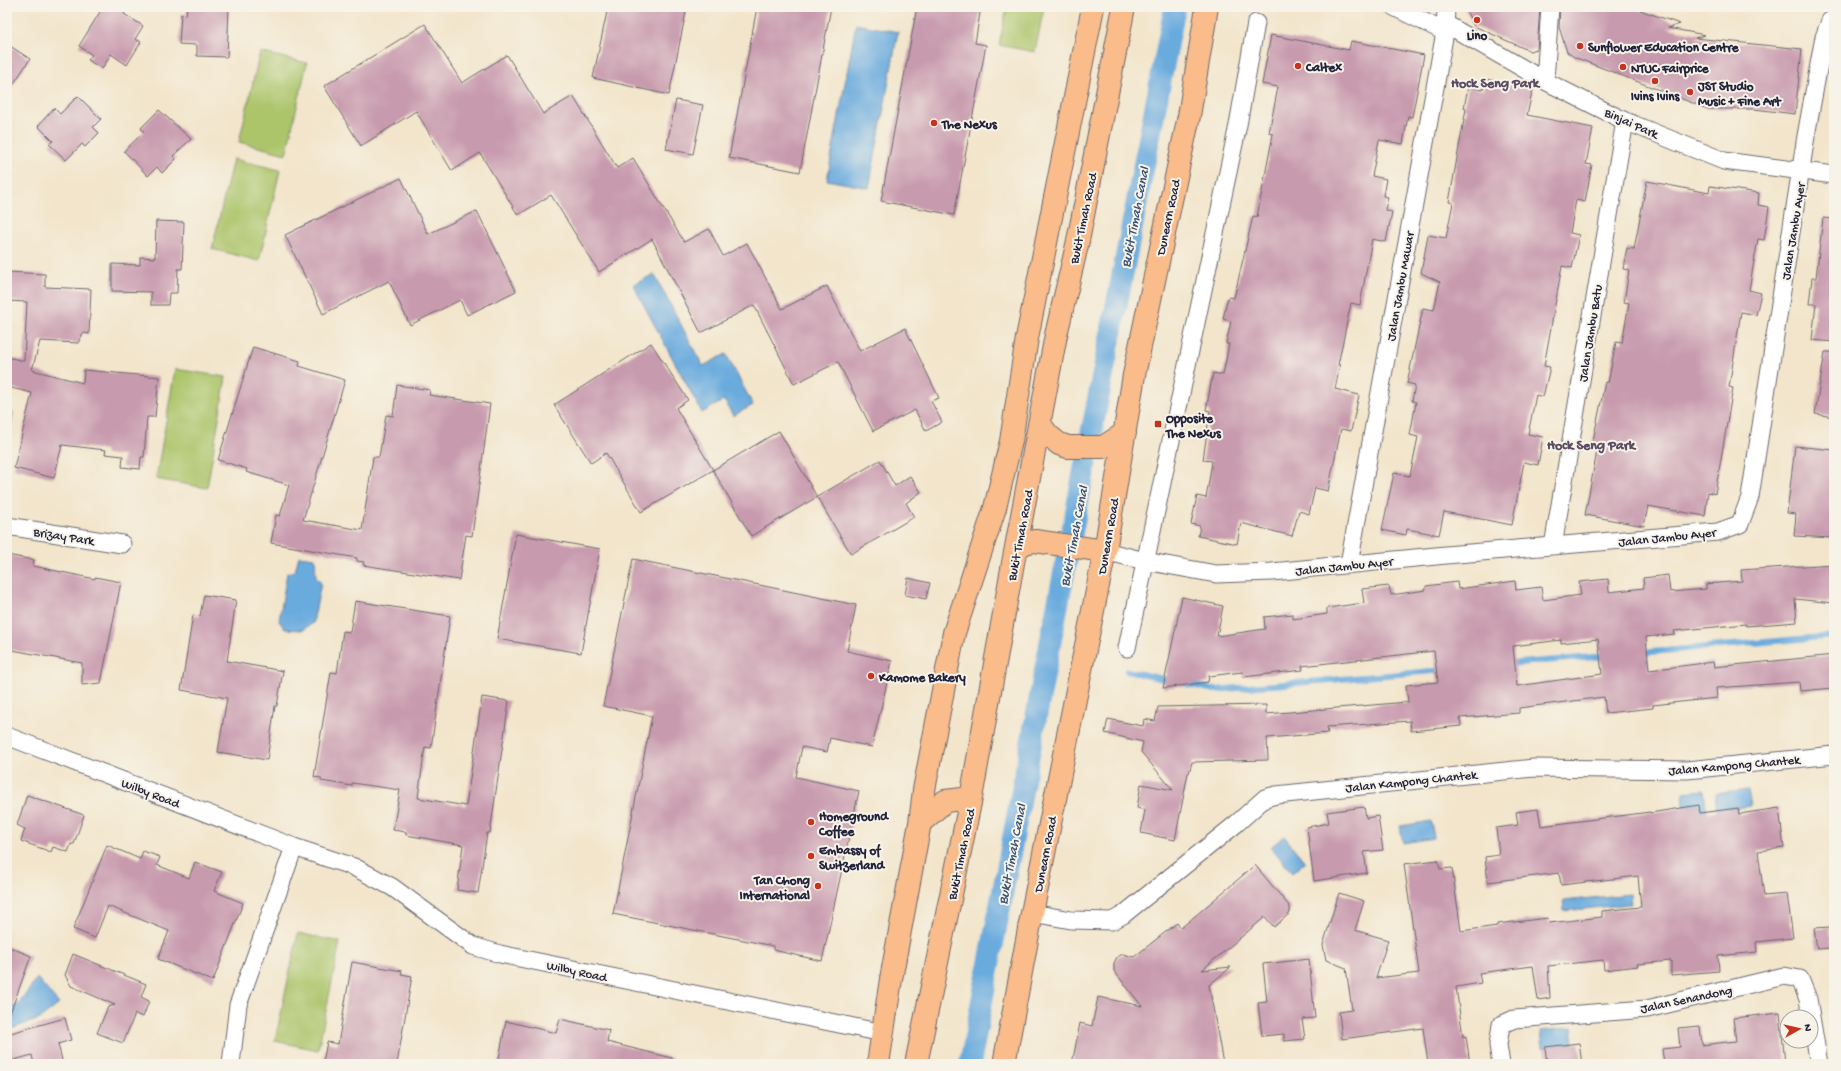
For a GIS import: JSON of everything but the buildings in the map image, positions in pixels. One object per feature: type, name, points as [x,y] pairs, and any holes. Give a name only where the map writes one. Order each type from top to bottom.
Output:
[{"type":"highway","name":"Bukit Timah Road","points":[[916,1064],[971,798],[1056,335],[1078,241],[1124,7]]},
{"type":"highway","name":"Dunearn Road","points":[[1004,1064],[1032,913],[1105,551],[1139,350],[1189,116],[1207,7]]},
{"type":"highway","points":[[878,1064],[891,979],[920,823],[924,790],[954,632],[995,508],[1011,442],[1027,338],[1093,8]]},
{"type":"highway","points":[[1040,424],[1048,435],[1059,444],[1068,447],[1103,448],[1125,433]]},
{"type":"highway","points":[[1016,550],[1024,543],[1035,541],[1105,551]]},
{"type":"highway","points":[[920,823],[945,800],[971,798]]},
{"type":"street","name":"Binjai Park","points":[[1394,7],[1446,21],[1545,80],[1625,120],[1724,161],[1834,175]]},
{"type":"street","points":[[1545,80],[1550,7]]},
{"type":"street","name":"Jalan Jambu Ayer","points":[[1105,551],[1145,561],[1216,574],[1272,572],[1718,532],[1740,524],[1750,498],[1801,170],[1824,37],[1830,21],[1834,20]]},
{"type":"street","name":"Jalan Jambu Mawar","points":[[1349,564],[1446,21]]},
{"type":"street","points":[[1127,648],[1238,125],[1256,23]]},
{"type":"street","name":"Jalan Jambu Batu","points":[[1553,546],[1625,120]]},
{"type":"street","name":"Brizay Park","points":[[7,526],[122,544]]},
{"type":"street","name":"Wilby Road","points":[[7,736],[294,847],[354,867],[379,879],[473,946],[500,954],[883,1033]]},
{"type":"street","name":"Jalan Kampong Chantek","points":[[1032,913],[1071,920],[1112,921],[1123,915],[1265,798],[1276,795],[1534,768],[1687,770],[1834,755]]},
{"type":"street","points":[[231,1064],[238,1005],[294,847]]},
{"type":"street","name":"Jalan Senandong","points":[[1501,1064],[1498,1045],[1501,1025],[1514,1018],[1647,1009],[1784,976],[1800,979],[1808,999],[1819,1064]]},
{"type":"green space","points":[[1007,7],[1044,7],[1035,52],[999,45]]},
{"type":"green space","points":[[260,52],[307,63],[286,154],[239,142]]},
{"type":"green space","points":[[233,159],[280,170],[259,261],[212,249]]},
{"type":"green space","points":[[175,369],[226,377],[207,488],[156,479]]},
{"type":"green space","points":[[298,933],[340,942],[318,1050],[275,1041]]},
{"type":"water","points":[[856,24],[898,32],[869,188],[827,180]]},
{"type":"water","points":[[654,274],[703,366],[726,354],[753,405],[733,416],[724,400],[702,413],[633,285]]},
{"type":"water","points":[[7,412],[13,413],[9,435],[7,436]]},
{"type":"water","points":[[299,556],[315,558],[316,577],[321,583],[313,623],[302,630],[285,629],[279,621],[287,573],[295,571]]},
{"type":"water","points":[[1704,790],[1709,831],[1702,832],[1699,805],[1684,807],[1683,792]]},
{"type":"water","points":[[1748,790],[1751,806],[1717,810],[1715,794]]},
{"type":"water","points":[[1431,821],[1434,838],[1403,843],[1400,826]]},
{"type":"water","points":[[1284,836],[1305,862],[1292,873],[1271,847]]},
{"type":"water","points":[[1630,894],[1631,904],[1564,911],[1563,901]]},
{"type":"water","points":[[37,978],[59,1004],[40,1019],[11,1029],[7,1018],[7,1009],[18,1005]]},
{"type":"water","points":[[1572,1027],[1574,1043],[1543,1048],[1541,1031]]},
{"type":"waterway","name":"Bukit Timah Canal","points":[[970,1064],[1049,649],[1175,7]]},
{"type":"waterway","points":[[1640,653],[1834,636]]},
{"type":"waterway","points":[[1507,664],[1607,656]]},
{"type":"waterway","points":[[1183,683],[1215,690],[1444,670]]},
{"type":"waterway","points":[[1127,671],[1172,681]]},
{"type":"place","name":"Lino","points":[[1477,20]]},
{"type":"place","name":"Sunflower Education Centre","points":[[1580,46]]},
{"type":"place","name":"Caltex","points":[[1298,66]]},
{"type":"place","name":"NTUC Fairprice","points":[[1623,67]]},
{"type":"place","name":"Ivins Ivins","points":[[1655,81]]},
{"type":"place","name":"JST Studio Music + Fine Art","points":[[1690,92]]},
{"type":"place","name":"The Nexus","points":[[934,123]]},
{"type":"place","name":"Opposite The Nexus","points":[[1158,424]]},
{"type":"place","name":"Kamome Bakery","points":[[871,676]]},
{"type":"place","name":"Homeground Coffee","points":[[811,822]]},
{"type":"place","name":"Embassy of Switzerland","points":[[811,856]]},
{"type":"place","name":"Tan Chong International","points":[[818,886]]},
{"type":"district","name":"Hock Seng Park","points":[[1495,82]]},
{"type":"district","name":"Hock Seng Park","points":[[1591,444]]}]
